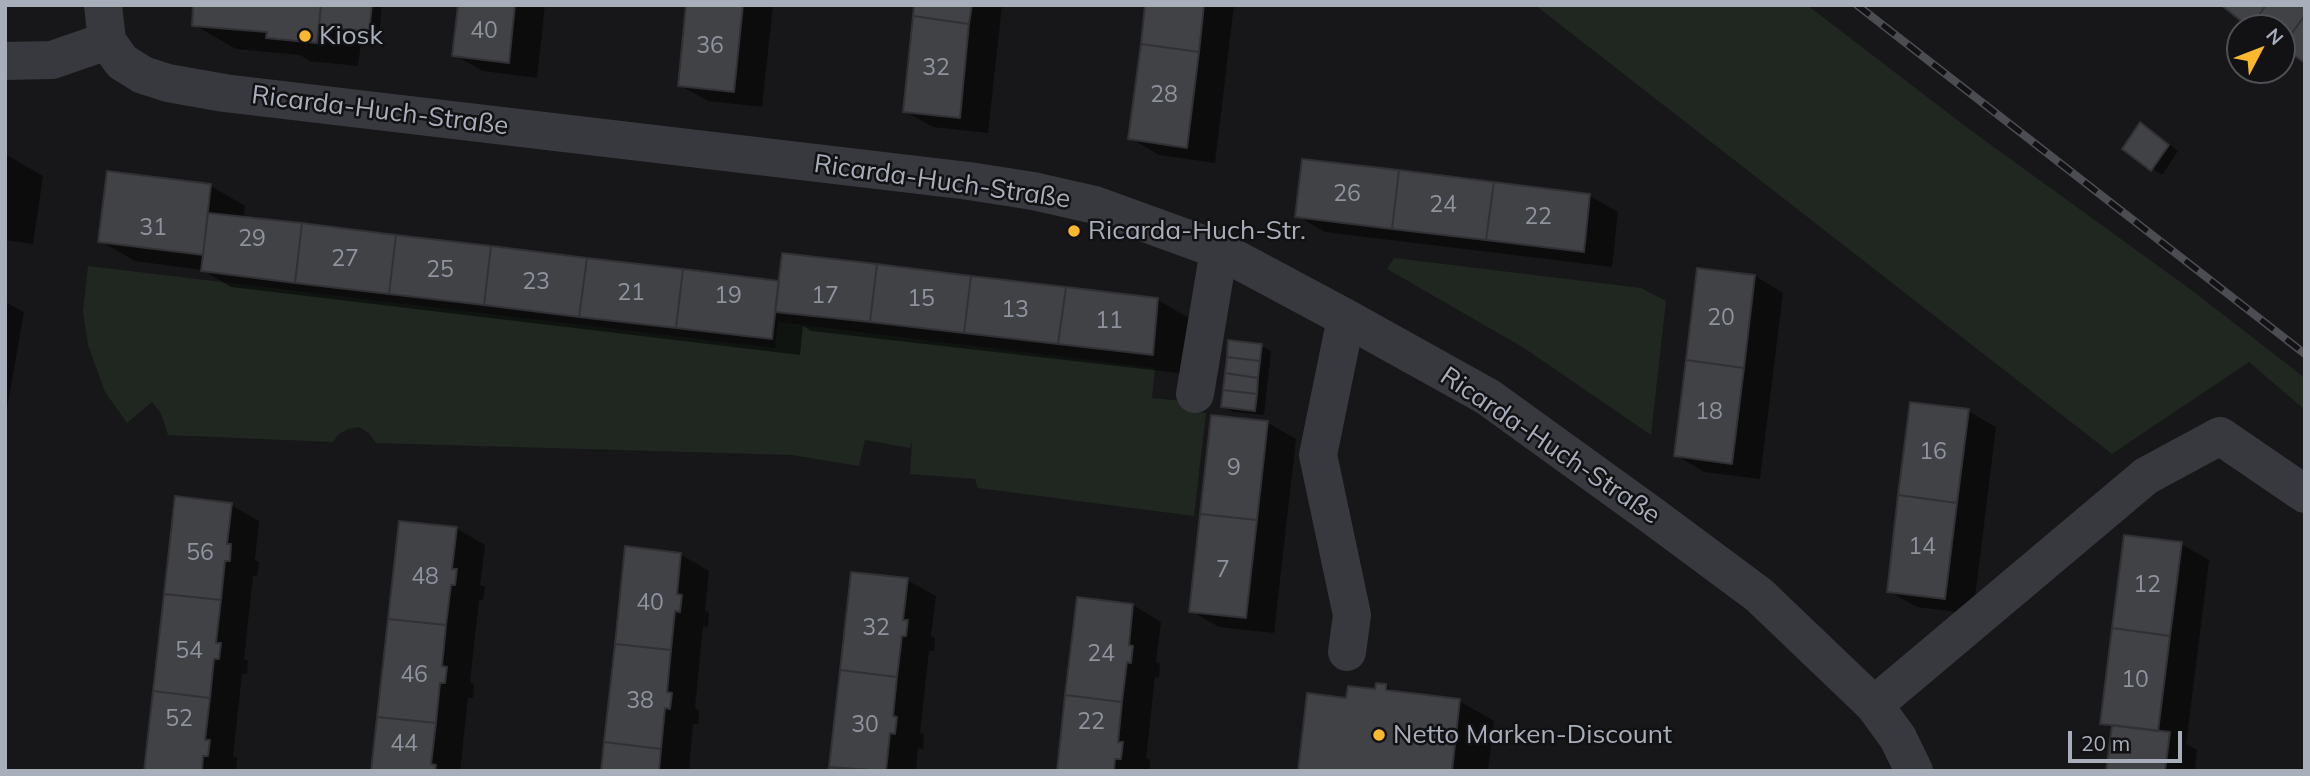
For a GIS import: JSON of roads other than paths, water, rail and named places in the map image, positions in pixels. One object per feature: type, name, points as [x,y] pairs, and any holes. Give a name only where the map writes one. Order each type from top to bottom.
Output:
[{"type":"street","name":"Ricarda-Huch-Straße","points":[[5,61],[52,60],[105,23],[122,62],[144,75],[169,83],[224,93],[955,179],[1033,191],[1095,205],[1219,250],[1488,397],[1759,595],[1874,705],[1898,738],[1914,771]]},
{"type":"street","points":[[1195,394],[1219,250]]},
{"type":"street","points":[[1346,318],[1318,454],[1352,615],[1348,652]]},
{"type":"street","points":[[1874,705],[2147,476],[2220,436],[2305,494]]},
{"type":"railway","points":[[1857,5],[2305,354]]},
{"type":"place","name":"Kiosk","points":[[305,36]]},
{"type":"place","name":"Ricarda-Huch-Str.","points":[[1074,231]]},
{"type":"place","name":"Netto Marken-Discount","points":[[1379,735]]}]
